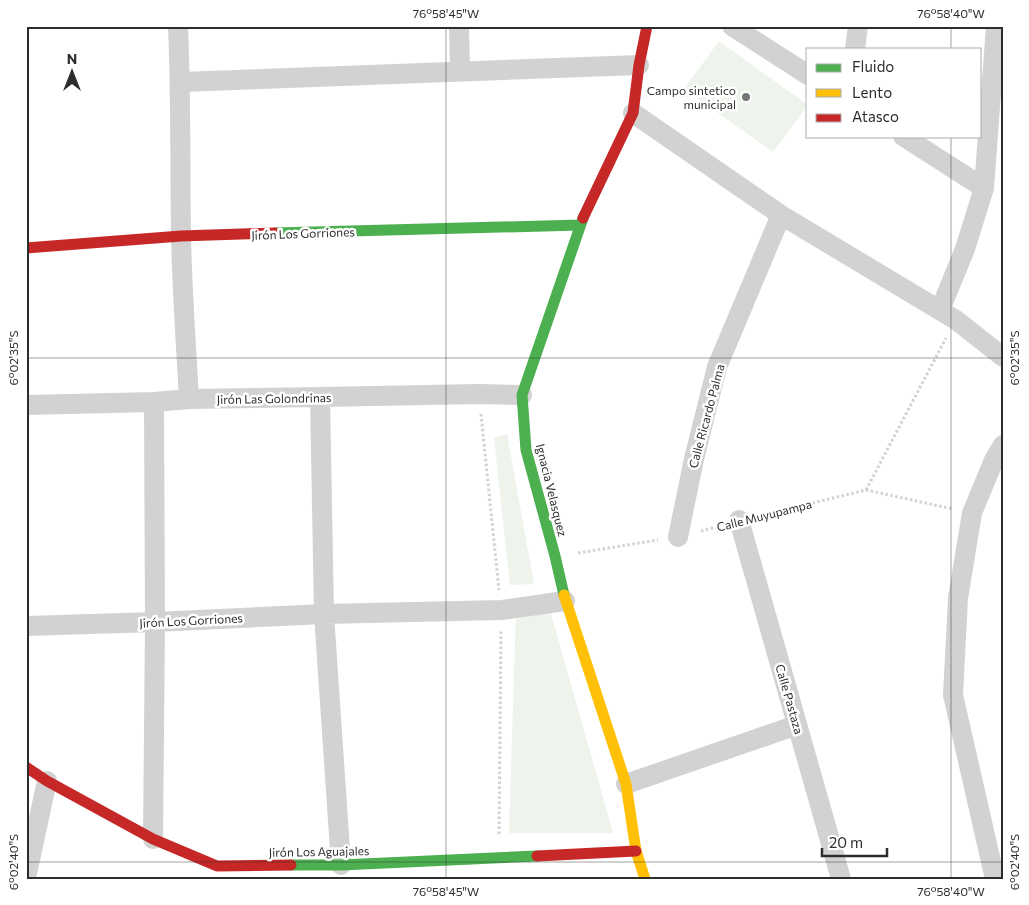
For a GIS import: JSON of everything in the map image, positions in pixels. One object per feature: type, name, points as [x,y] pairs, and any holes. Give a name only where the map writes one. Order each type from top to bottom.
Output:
[{"type":"street","points":[[178,26],[181,82],[181,236],[189,398]]},
{"type":"street","points":[[459,26],[460,71]]},
{"type":"street","name":"Ignacia Velasquez","points":[[645,879],[636,851],[626,784],[565,601],[555,556],[526,450],[522,394],[580,225],[632,113],[647,26]]},
{"type":"street","points":[[732,26],[806,74]]},
{"type":"street","points":[[856,48],[858,26]]},
{"type":"street","points":[[952,318],[965,250],[984,188],[996,26]]},
{"type":"street","points":[[181,82],[639,64]]},
{"type":"street","points":[[632,113],[781,215],[952,318],[1003,357]]},
{"type":"street","points":[[906,138],[984,188]]},
{"type":"street","name":"Calle Ricardo Palma","points":[[678,537],[694,459],[717,367],[781,215]]},
{"type":"street","name":"Jirón Los Gorriones","points":[[26,248],[181,236],[580,225]]},
{"type":"street","name":"Jirón Las Golondrinas","points":[[26,405],[154,402],[189,398],[522,394]]},
{"type":"street","points":[[320,397],[324,614],[341,865]]},
{"type":"street","points":[[153,839],[155,622],[154,402]]},
{"type":"street","points":[[995,879],[953,695],[958,598],[972,513],[994,460],[1003,445]]},
{"type":"street","name":"Calle Pastaza","points":[[738,520],[841,879]]},
{"type":"street","name":"Jirón Los Gorriones","points":[[26,626],[324,614],[502,610],[565,601]]},
{"type":"street","points":[[626,784],[797,725]]},
{"type":"street","name":"Jirón Los Aguajales","points":[[26,767],[47,782],[217,872],[636,851]]},
{"type":"street","points":[[26,878],[47,782]]},
{"type":"path","points":[[866,490],[952,318]]},
{"type":"path","name":"Calle Muyupampa","points":[[555,556],[678,537],[738,520],[866,490],[972,513]]},
{"type":"shaded area","name":"Campo sintetico municipal","points":[[719,41],[806,104],[806,108],[773,152],[684,89]]},
{"type":"shaded area","points":[[507,434],[534,584],[510,585],[494,438]]},
{"type":"shaded area","points":[[548,603],[613,833],[509,833],[516,609]]},
{"type":"traffic: fast","points":[[564,595],[526,450],[522,395],[583,218]]},
{"type":"traffic: fast","points":[[275,233],[580,225]]},
{"type":"traffic: fast","points":[[291,865],[341,865],[537,856]]},
{"type":"traffic: slow","points":[[564,595],[626,784],[636,851],[645,879]]},
{"type":"traffic: jam","points":[[583,218],[633,113],[639,65],[647,26]]},
{"type":"traffic: jam","points":[[26,248],[181,236],[275,233]]},
{"type":"traffic: jam","points":[[26,767],[47,781],[153,839],[217,866],[291,865]]},
{"type":"traffic: jam","points":[[537,856],[636,851]]},
{"type":"place","name":"Campo sintetico municipal","points":[[746,97]]}]
